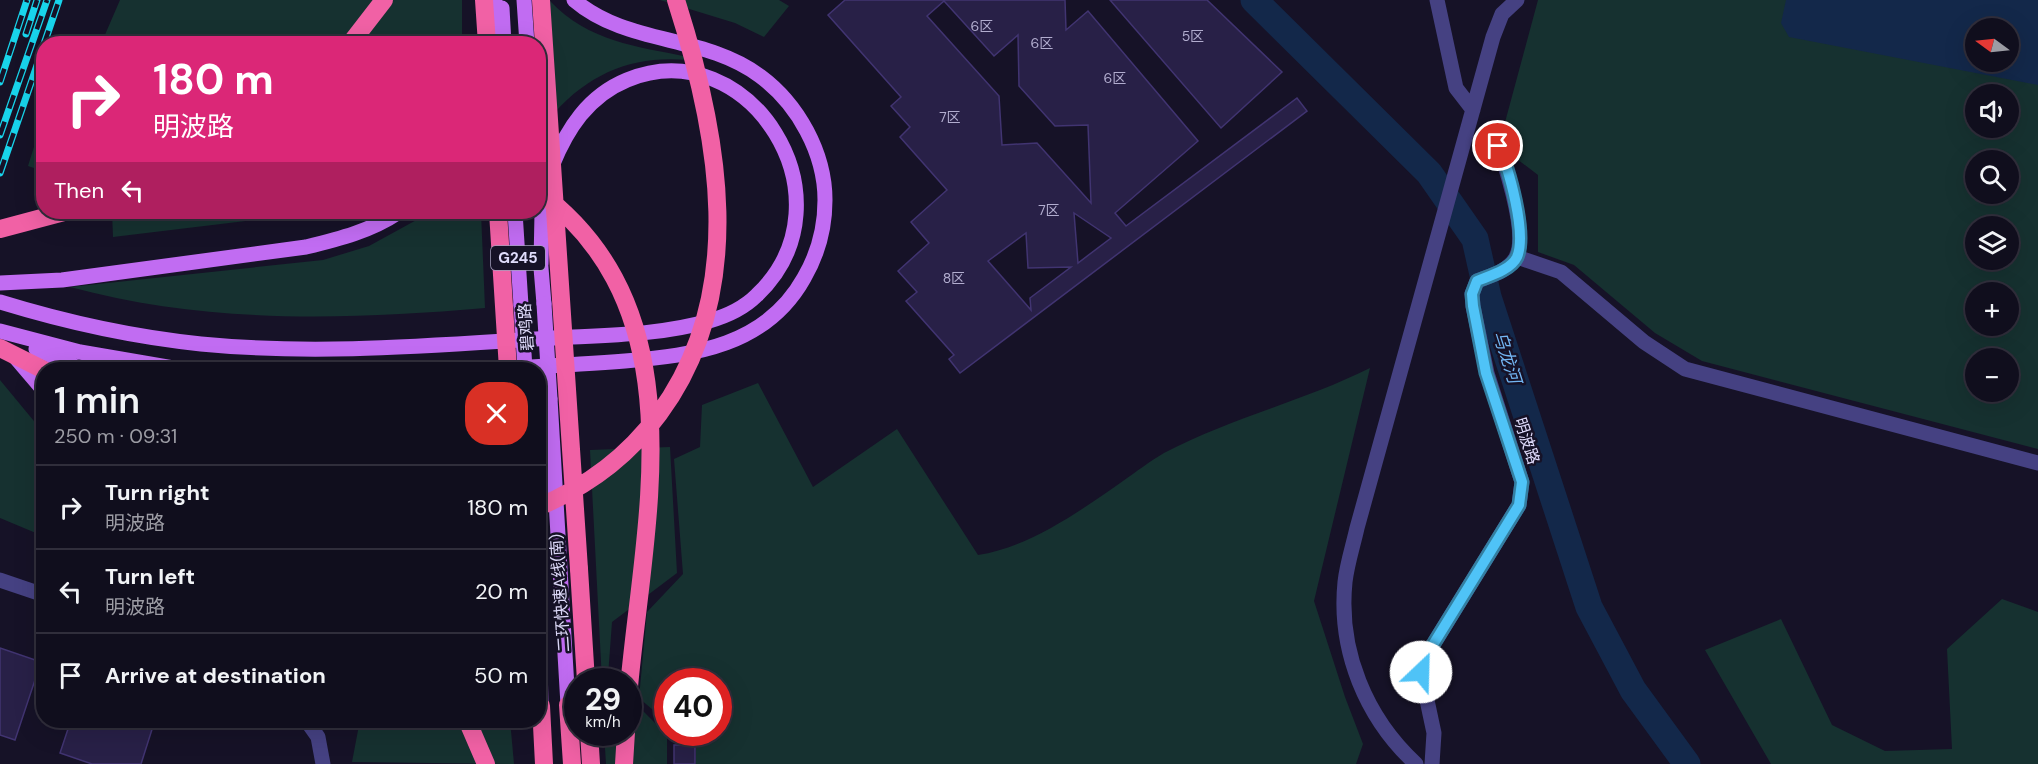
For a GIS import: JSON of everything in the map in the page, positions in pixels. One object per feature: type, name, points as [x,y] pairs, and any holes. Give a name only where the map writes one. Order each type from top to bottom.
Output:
[{"type":"highway","points":[[356,36],[384,0]]},
{"type":"highway","points":[[484,0],[487,36]]},
{"type":"highway","name":"二环快速A线(南)","points":[[542,0],[544,36]]},
{"type":"highway","points":[[546,503],[596,476],[615,461],[651,425],[684,373],[702,330],[710,302],[718,241],[716,179],[703,99],[675,0]]},
{"type":"highway","name":"二环快速A线(南)","points":[[546,62],[585,668]]},
{"type":"highway","points":[[546,197],[572,220],[606,264],[631,318],[646,373],[651,430],[650,489],[631,668]]},
{"type":"highway","points":[[0,229],[38,219]]},
{"type":"highway","points":[[498,219],[508,362]]},
{"type":"highway","points":[[0,348],[36,366]]},
{"type":"highway","points":[[470,728],[486,764]]},
{"type":"highway","points":[[533,764],[535,728]]},
{"type":"highway","points":[[540,728],[544,764]]},
{"type":"highway","name":"碧鸡路","points":[[571,746],[572,764]]},
{"type":"highway","points":[[590,746],[591,764]]},
{"type":"highway","points":[[624,764],[625,746]]},
{"type":"main road","points":[[489,36],[495,0]]},
{"type":"main road","points":[[501,0],[503,36]]},
{"type":"main road","points":[[524,0],[526,36]]},
{"type":"main road","points":[[546,366],[674,356],[713,349],[742,338],[768,322],[790,300],[809,269],[822,233],[825,197],[819,162],[797,114],[762,76],[732,58],[616,27],[587,11],[574,0]]},
{"type":"main road","points":[[0,302],[58,319],[140,336],[280,350],[397,348],[645,331],[693,325],[730,313],[751,301],[768,282],[784,257],[795,228],[797,198],[793,170],[782,143],[766,118],[745,99],[706,78],[660,73],[635,77],[619,83],[585,110],[559,149],[551,168],[546,193]]},
{"type":"main road","points":[[0,283],[63,279],[306,247],[360,231],[385,219]]},
{"type":"main road","name":"碧鸡路","points":[[515,219],[525,362]]},
{"type":"main road","name":"碧鸡路","points":[[538,219],[566,668]]},
{"type":"main road","points":[[541,264],[542,219]]},
{"type":"main road","points":[[0,332],[66,362]]},
{"type":"main road","points":[[0,332],[80,352],[138,362]]},
{"type":"main road","points":[[0,342],[36,382]]},
{"type":"street","points":[[1437,0],[1456,88],[1473,110]]},
{"type":"street","points":[[1416,764],[1388,736],[1366,700],[1348,641],[1345,582],[1357,528],[1492,37],[1502,14],[1516,0]]},
{"type":"street","points":[[1492,131],[1505,160],[1520,232],[1511,263],[1561,272],[1644,342],[1686,369],[2038,463]]},
{"type":"street","name":"明波路","points":[[1432,764],[1434,733],[1421,672],[1423,661],[1519,505],[1522,482],[1486,373],[1472,294],[1477,281],[1511,263]]},
{"type":"street","points":[[0,580],[36,592]]},
{"type":"street","points":[[312,728],[318,737],[323,764]]},
{"type":"green space","points":[[120,0],[462,0],[462,36],[104,36]]},
{"type":"green space","points":[[660,0],[779,0],[789,6],[764,37],[735,23]]},
{"type":"green space","points":[[1538,0],[2038,0],[2038,449],[1702,361],[1655,333],[1574,265],[1538,252],[1538,175],[1513,156],[1504,126]]},
{"type":"green space","points":[[550,1],[565,15],[597,34],[632,45],[688,57],[688,60],[650,60],[615,69],[584,86],[555,112]]},
{"type":"green space","points":[[36,140],[36,169],[28,166]]},
{"type":"green space","points":[[112,219],[262,219],[113,237]]},
{"type":"green space","points":[[418,219],[481,219],[485,308],[380,315],[276,316],[173,308],[70,287],[323,260],[369,246]]},
{"type":"green space","points":[[1370,368],[1314,601],[1363,744],[1356,764],[696,764],[696,746],[732,746],[732,668],[654,668],[654,711],[642,701],[642,668],[647,612],[683,574],[674,459],[700,447],[702,405],[758,383],[813,487],[897,429],[978,555],[1017,544],[1054,526],[1159,456],[1189,441]]},
{"type":"green space","points":[[0,380],[36,424],[36,533],[0,518]]},
{"type":"green space","points":[[670,447],[677,573],[612,622],[609,668],[601,668],[590,450]]},
{"type":"green space","points":[[2002,599],[2038,612],[2038,764],[1771,764],[1705,650],[1781,619],[1832,725],[1885,751],[1952,749],[1947,649]]},
{"type":"green space","points":[[642,710],[654,722],[654,746],[667,746],[667,764],[606,764],[605,746],[642,746]]},
{"type":"green space","points":[[358,728],[511,728],[514,764],[352,762]]},
{"type":"water","points":[[1786,0],[2038,0],[2038,85],[1971,72],[2019,72],[2019,18],[1965,18],[1965,71],[1789,37],[1781,23]]},
{"type":"building","points":[[845,0],[1065,0],[1066,30],[1088,11],[1198,141],[1115,213],[1126,226],[1297,98],[1307,111],[960,373],[949,359],[954,355],[906,301],[917,292],[898,271],[929,243],[911,222],[947,190],[900,137],[910,127],[891,106],[901,97],[828,15]],"holes":[[[944,1],[994,56],[1018,35],[1019,86],[1055,126],[1088,125],[1091,203],[1037,143],[1002,145],[999,96],[927,16]],[[1074,213],[1111,238],[1078,263]],[[1026,233],[1028,268],[1071,267],[1030,298],[1031,310],[988,261]]]},
{"type":"building","points":[[1110,0],[1207,0],[1282,72],[1221,128]]},
{"type":"building","points":[[0,648],[36,660],[36,677],[15,740],[0,735]]},
{"type":"building","points":[[68,728],[152,728],[141,764],[92,764],[60,753]]},
{"type":"building","points":[[674,746],[695,746],[695,764],[674,764]]},
{"type":"waterway","name":"乌龙河","points":[[1254,0],[1429,173],[1475,239],[1488,297],[1589,607],[1633,690],[1687,764]]},
{"type":"railway","points":[[0,82],[27,0]]},
{"type":"railway","points":[[26,34],[37,0]]},
{"type":"railway","points":[[0,135],[47,0]]},
{"type":"railway","points":[[47,36],[59,0]]},
{"type":"railway","points":[[0,173],[36,68]]},
{"type":"route","points":[[1421,672],[1423,661],[1519,505],[1522,482],[1486,373],[1472,294],[1477,281],[1506,268],[1517,257],[1520,232],[1505,160],[1498,146]]}]
